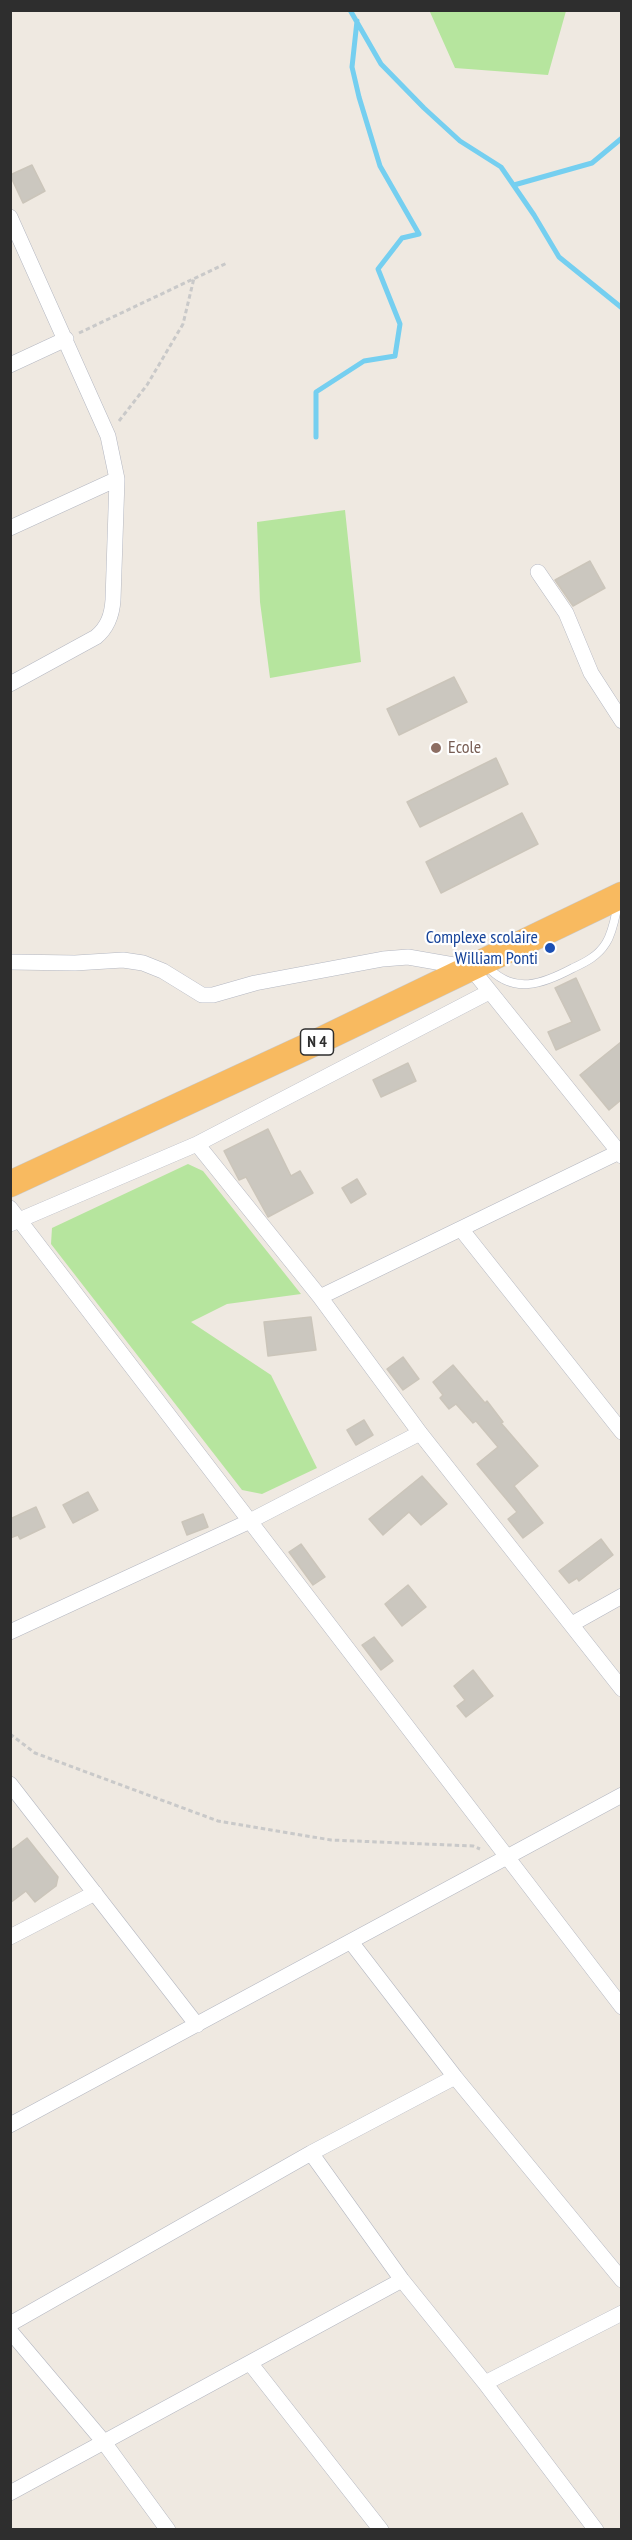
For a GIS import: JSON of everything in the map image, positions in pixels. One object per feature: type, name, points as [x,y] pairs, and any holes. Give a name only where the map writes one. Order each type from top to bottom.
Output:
[{"type":"highway","name":"N 4","points":[[10,1184],[621,895]]},
{"type":"street","points":[[10,217],[108,436],[117,479],[113,600],[105,630],[10,684]]},
{"type":"street","points":[[10,365],[66,339]]},
{"type":"street","points":[[10,528],[117,479]]},
{"type":"street","points":[[538,572],[567,613],[591,672],[621,721]]},
{"type":"street","points":[[10,962],[75,963],[123,960],[143,963],[163,971],[195,992],[202,994],[213,994],[255,983],[383,959],[408,957],[477,965],[489,993],[620,1154],[321,1297]]},
{"type":"street","points":[[489,993],[197,1144],[13,1217],[621,2007]]},
{"type":"street","points":[[197,1144],[321,1297],[420,1433],[621,1689]]},
{"type":"street","points":[[461,1229],[621,1432]]},
{"type":"street","points":[[10,1632],[248,1522],[420,1433]]},
{"type":"street","points":[[572,1624],[621,1596]]},
{"type":"street","points":[[10,1784],[197,2025]]},
{"type":"street","points":[[10,2125],[621,1795]]},
{"type":"street","points":[[10,1937],[94,1893]]},
{"type":"street","points":[[351,1942],[455,2078],[621,2280]]},
{"type":"street","points":[[10,2324],[312,2153],[455,2078]]},
{"type":"street","points":[[312,2153],[402,2280],[485,2383],[596,2529]]},
{"type":"street","points":[[10,2493],[103,2440],[402,2280]]},
{"type":"street","points":[[485,2383],[621,2313]]},
{"type":"street","points":[[10,2331],[103,2440],[168,2529]]},
{"type":"street","points":[[250,2363],[381,2529]]},
{"type":"lane","points":[[477,965],[514,983],[530,984],[549,980],[593,958],[607,943],[621,895]]},
{"type":"path","points":[[66,339],[227,263]]},
{"type":"path","points":[[108,436],[147,385],[183,324],[194,278]]},
{"type":"path","points":[[10,1734],[35,1753],[218,1821],[331,1840],[473,1846],[507,1858]]},
{"type":"green space","points":[[566,10],[548,75],[455,68],[430,12],[407,11]]},
{"type":"green space","points":[[345,510],[361,662],[270,678],[260,602],[257,522]]},
{"type":"green space","points":[[188,1164],[203,1171],[301,1294],[227,1304],[191,1322],[271,1375],[317,1468],[262,1494],[242,1490],[51,1244],[52,1228]]},
{"type":"building","points":[[32,165],[45,191],[23,203],[10,175]]},
{"type":"building","points":[[590,561],[605,588],[573,606],[555,580]]},
{"type":"building","points":[[454,677],[467,702],[399,735],[387,709]]},
{"type":"building","points":[[496,758],[508,784],[420,827],[407,802]]},
{"type":"building","points":[[522,813],[538,844],[441,893],[426,862]]},
{"type":"building","points":[[576,978],[600,1030],[556,1050],[548,1032],[572,1022],[555,988]]},
{"type":"building","points":[[621,1042],[621,1100],[609,1110],[580,1075]]},
{"type":"building","points":[[408,1063],[416,1081],[381,1097],[373,1080]]},
{"type":"building","points":[[268,1129],[291,1176],[300,1171],[313,1193],[268,1217],[246,1177],[239,1180],[224,1151]]},
{"type":"building","points":[[357,1179],[366,1194],[351,1203],[342,1188]]},
{"type":"building","points":[[311,1317],[316,1350],[268,1356],[264,1322]]},
{"type":"building","points":[[403,1357],[419,1379],[403,1390],[387,1369]]},
{"type":"building","points":[[453,1365],[485,1403],[487,1401],[503,1422],[501,1423],[538,1466],[514,1486],[543,1523],[523,1538],[508,1519],[517,1512],[477,1464],[498,1447],[476,1421],[473,1423],[456,1404],[449,1409],[440,1398],[443,1395],[433,1382]]},
{"type":"building","points":[[364,1420],[373,1435],[356,1445],[347,1430]]},
{"type":"building","points":[[422,1476],[447,1504],[421,1525],[409,1512],[383,1535],[369,1519]]},
{"type":"building","points":[[88,1492],[98,1510],[73,1523],[63,1505]]},
{"type":"building","points":[[36,1507],[45,1527],[20,1539],[18,1535],[10,1538],[10,1519]]},
{"type":"building","points":[[203,1514],[208,1527],[187,1535],[182,1522]]},
{"type":"building","points":[[601,1539],[613,1555],[579,1581],[577,1578],[569,1583],[559,1571]]},
{"type":"building","points":[[301,1544],[325,1577],[313,1585],[289,1552]]},
{"type":"building","points":[[408,1585],[426,1607],[402,1626],[385,1604]]},
{"type":"building","points":[[374,1637],[393,1661],[381,1670],[362,1645]]},
{"type":"building","points":[[473,1670],[493,1696],[466,1717],[457,1706],[465,1700],[454,1686]]},
{"type":"building","points":[[27,1838],[58,1877],[56,1886],[35,1902],[26,1891],[10,1903],[10,1851]]},
{"type":"waterway","points":[[350,10],[381,64],[460,141],[501,167],[559,257],[622,308]]},
{"type":"waterway","points":[[316,437],[316,392],[364,361],[395,356],[400,324],[378,269],[402,238],[419,234],[380,166],[359,97],[352,67],[357,21]]},
{"type":"waterway","points":[[514,185],[592,163],[622,138]]},
{"type":"place","name":"Ecole","points":[[436,748]]},
{"type":"place","name":"Complexe scolaire William Ponti","points":[[550,948]]}]
